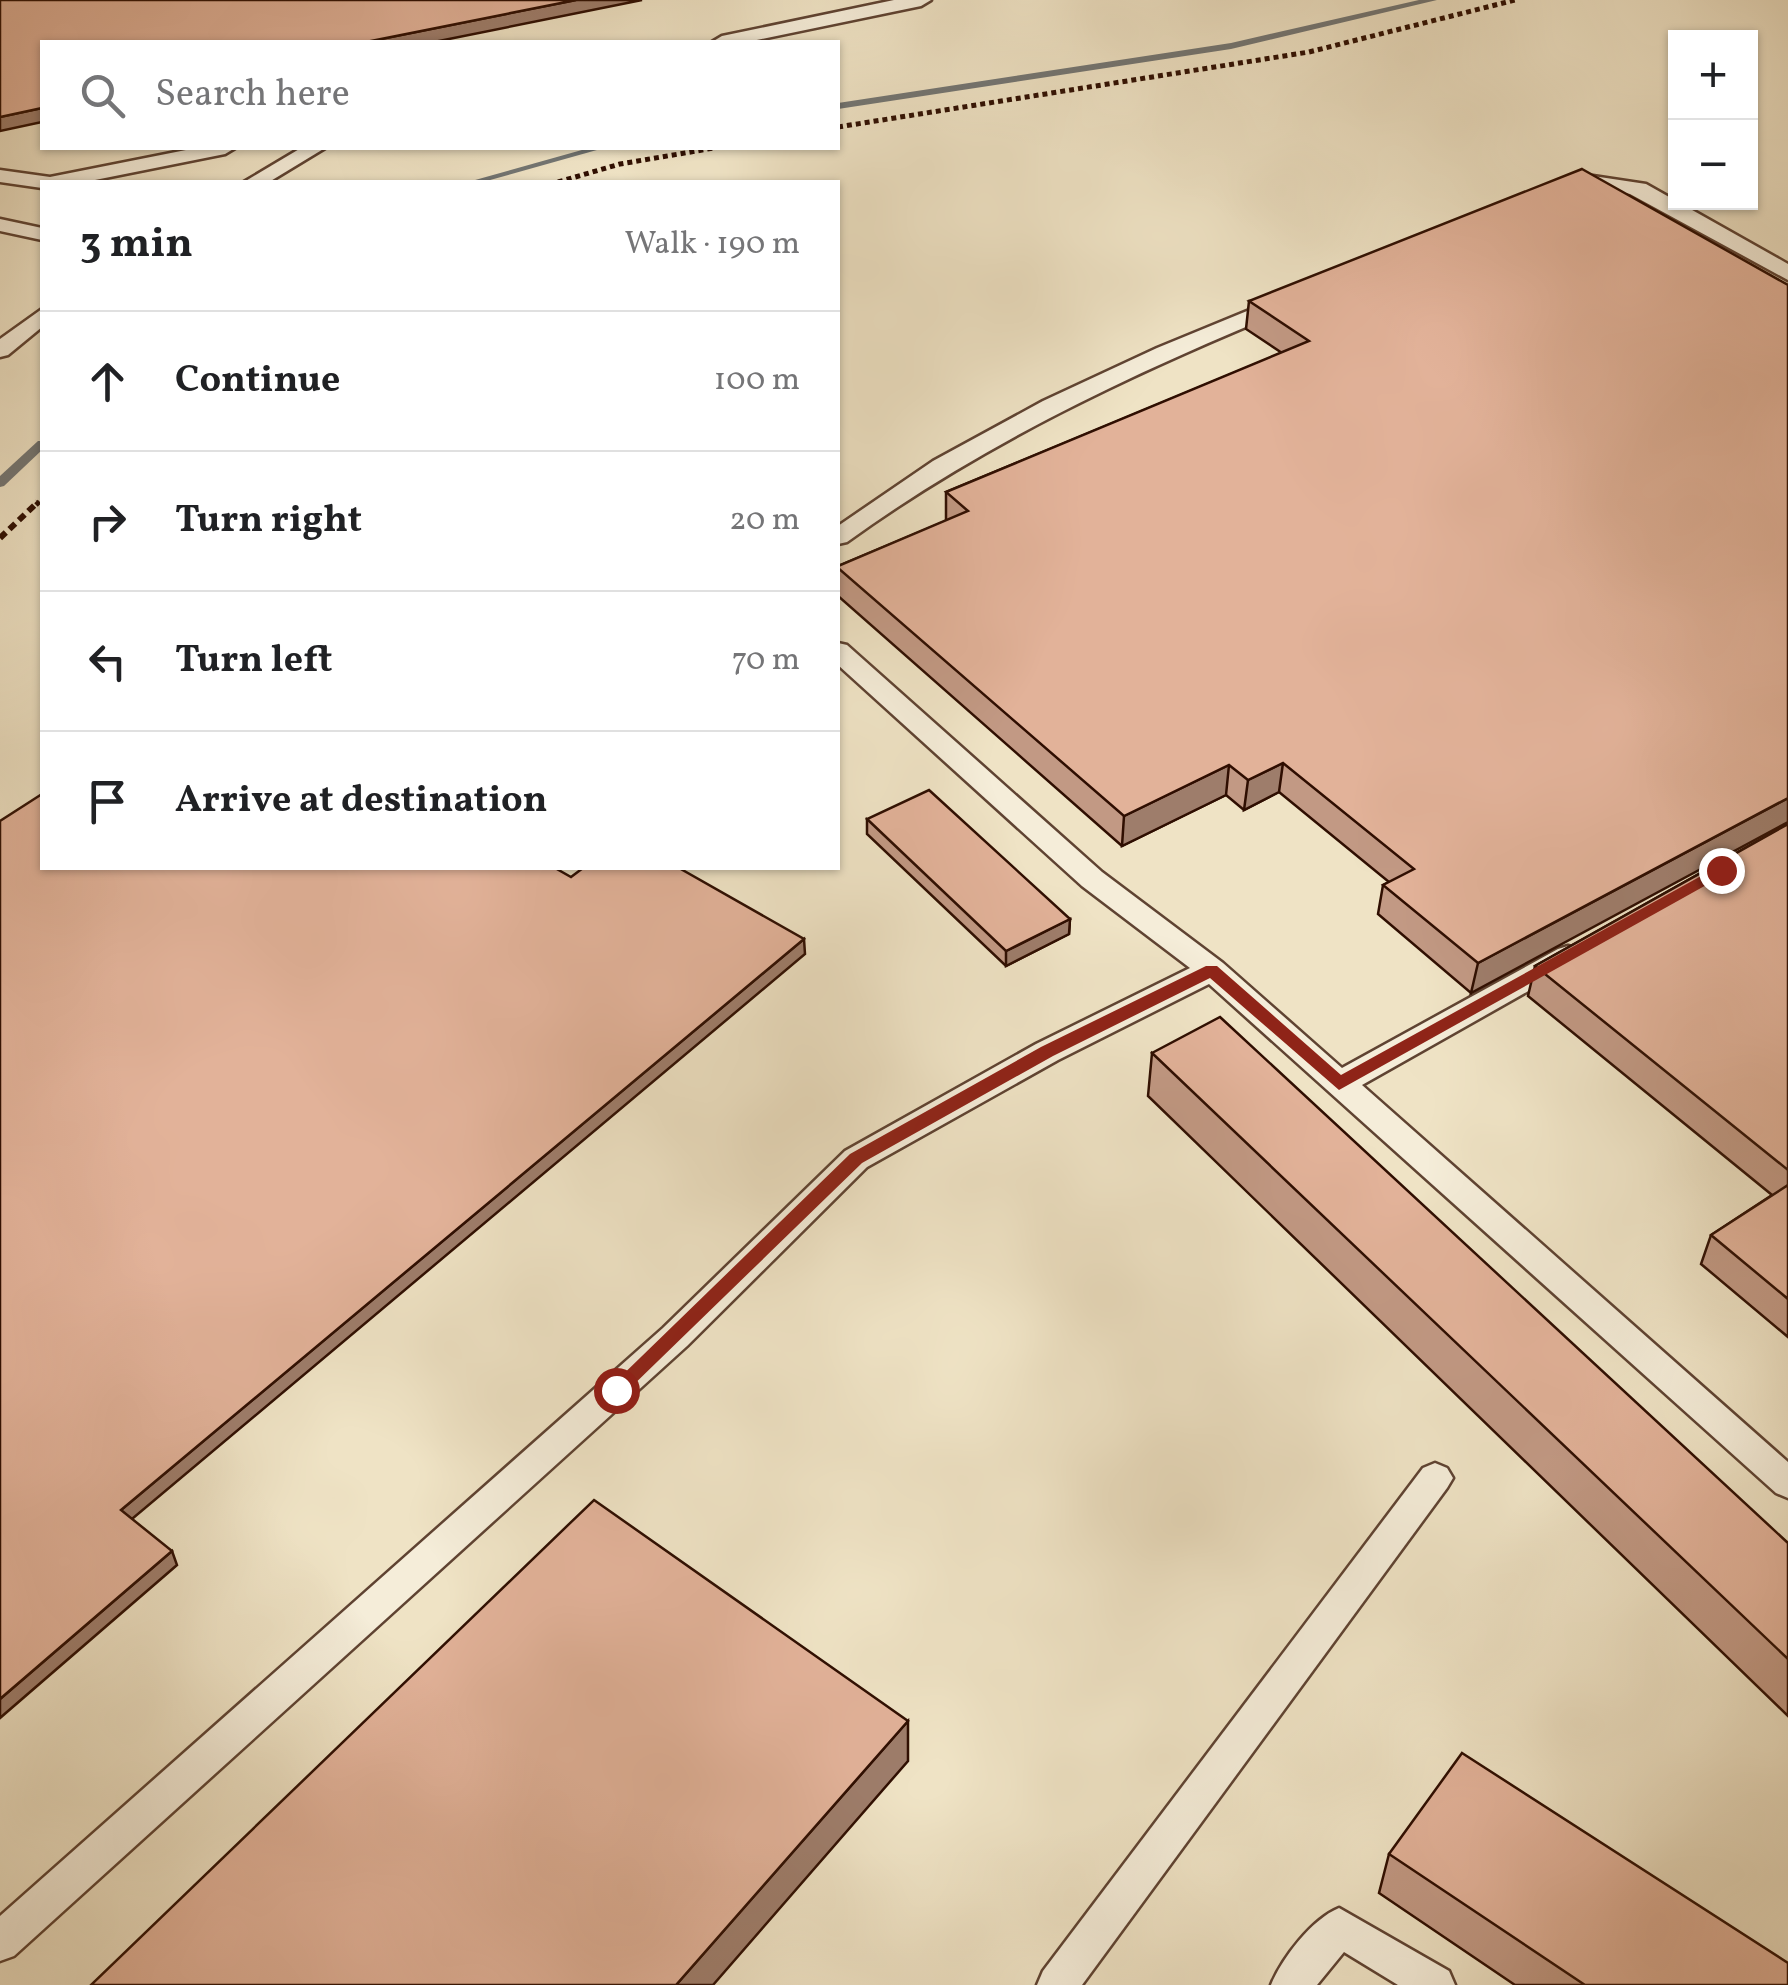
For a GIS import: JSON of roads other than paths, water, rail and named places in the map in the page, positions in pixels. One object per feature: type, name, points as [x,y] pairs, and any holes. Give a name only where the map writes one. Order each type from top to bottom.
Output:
[{"type":"lane","points":[[731,40],[921,0]]},
{"type":"lane","points":[[66,180],[214,150]]},
{"type":"lane","points":[[259,180],[311,150]]},
{"type":"lane","points":[[0,176],[40,181]]},
{"type":"lane","points":[[1535,200],[1571,185],[1620,182],[1788,272]]},
{"type":"lane","points":[[0,224],[40,234]]},
{"type":"lane","points":[[840,535],[902,488],[1120,370],[1300,296]]},
{"type":"lane","points":[[0,350],[40,318]]},
{"type":"lane","points":[[840,653],[1092,879],[1212,970],[1788,1483]]},
{"type":"lane","points":[[1339,1084],[1587,945]]},
{"type":"lane","points":[[0,1942],[676,1337],[856,1159],[1047,1052],[1212,970]]},
{"type":"lane","points":[[1057,1985],[1435,1478]]},
{"type":"lane","points":[[1290,1985],[1339,1927],[1436,1985]]},
{"type":"waterway","points":[[840,106],[1231,46],[1432,0]]},
{"type":"waterway","points":[[480,180],[592,150]]},
{"type":"waterway","points":[[0,483],[40,446]]}]
